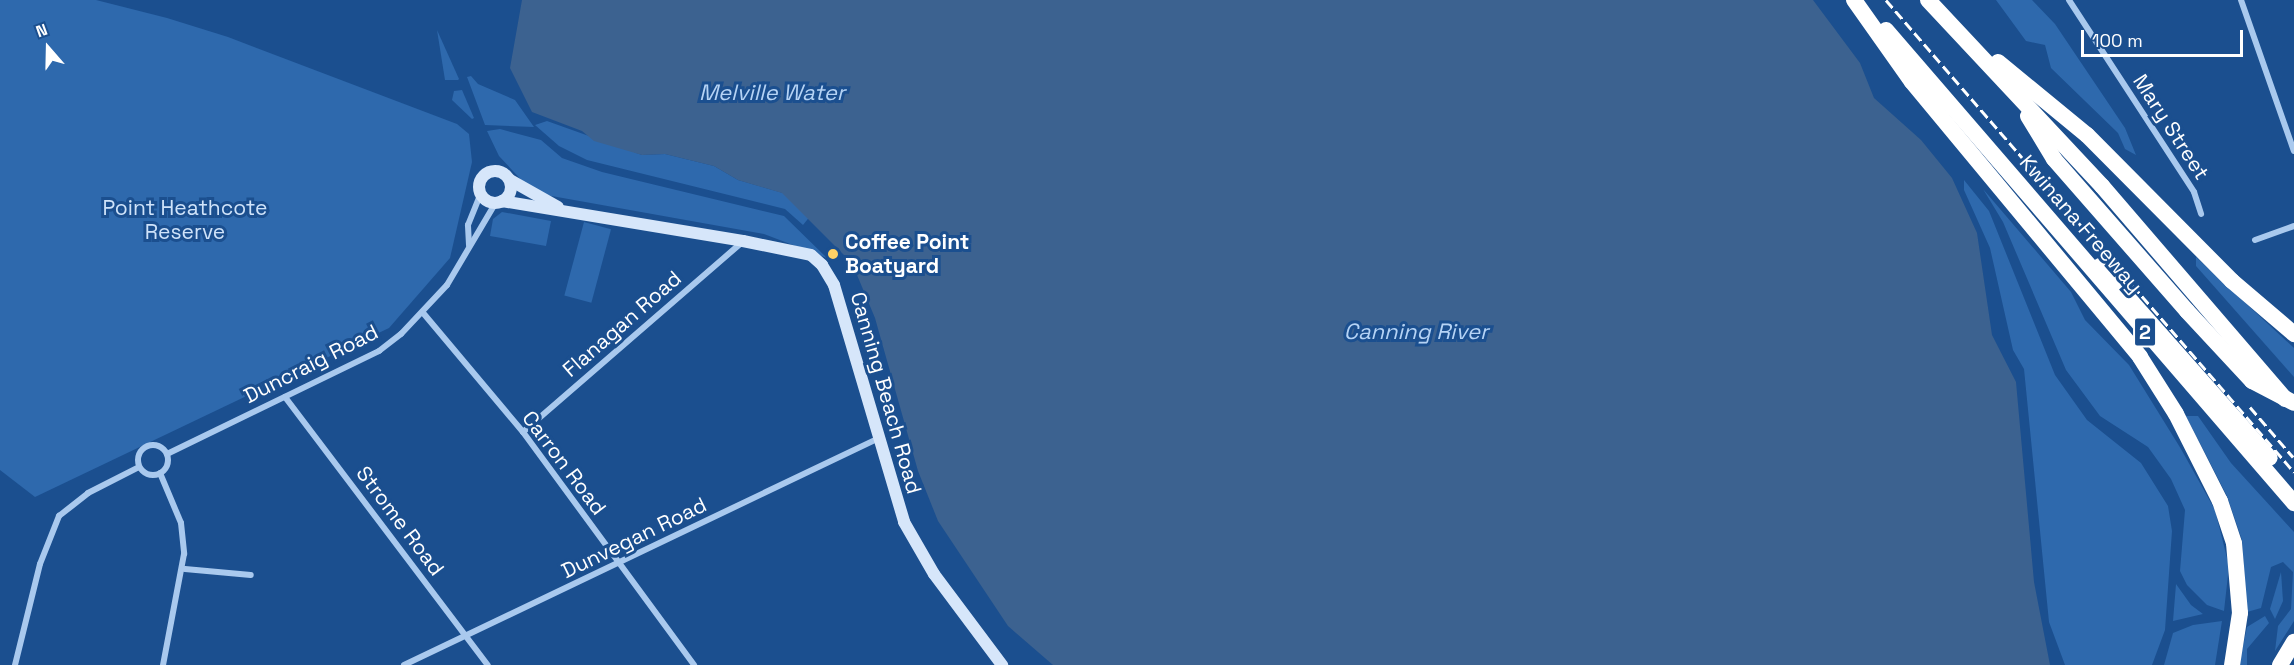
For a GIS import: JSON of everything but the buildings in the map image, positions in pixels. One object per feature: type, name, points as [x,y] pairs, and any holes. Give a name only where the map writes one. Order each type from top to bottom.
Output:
[{"type":"highway","points":[[1854,0],[1912,82],[2126,339],[2176,414],[2220,501],[2234,543],[2240,613],[2232,665]]},
{"type":"highway","name":"Kwinana Freeway","points":[[1861,0],[2016,184],[2294,502]]},
{"type":"highway","name":"Kwinana Freeway","points":[[1928,0],[2186,280],[2294,410]]},
{"type":"highway","points":[[1947,20],[2087,135],[2232,281],[2294,334]]},
{"type":"highway","points":[[2012,90],[2054,159],[2187,310],[2252,381],[2294,403]]},
{"type":"highway","points":[[2016,184],[2128,293],[2294,486]]},
{"type":"highway","points":[[2280,665],[2294,642]]},
{"type":"street","name":"Mary Street","points":[[2069,0],[2194,192],[2202,214]]},
{"type":"street","points":[[2241,0],[2294,151]]},
{"type":"street","points":[[489,172],[503,172],[510,180],[510,192],[499,202],[481,193],[481,180],[489,172]]},
{"type":"street","name":"Canning Beach Road","points":[[510,180],[562,209]]},
{"type":"street","name":"Duncraig Road","points":[[469,245],[468,225],[481,193]]},
{"type":"street","name":"Duncraig Road","points":[[167,454],[379,351],[423,314],[447,285],[469,245],[499,202]]},
{"type":"street","name":"Canning Beach Road","points":[[499,202],[562,209],[811,255],[828,273],[877,439],[916,544],[1002,665]]},
{"type":"street","points":[[2255,240],[2294,226]]},
{"type":"street","name":"Flanagan Road","points":[[523,432],[743,241]]},
{"type":"street","name":"Carron Road","points":[[423,314],[523,432],[694,665]]},
{"type":"street","name":"Strome Road","points":[[285,397],[488,665]]},
{"type":"street","name":"Dunvegan Road","points":[[404,665],[877,439]]},
{"type":"street","points":[[149,446],[159,446],[167,454],[167,465],[160,473],[146,473],[140,467],[138,456],[149,446]]},
{"type":"street","points":[[15,665],[40,564],[59,516],[88,493],[140,467]]},
{"type":"street","points":[[160,473],[181,523],[184,569],[164,665]]},
{"type":"street","points":[[184,569],[251,575]]},
{"type":"green space","name":"Point Heathcote Reserve","points":[[0,0],[96,0],[167,18],[228,37],[457,124],[469,134],[472,162],[450,258],[389,328],[35,497],[0,470]]},
{"type":"green space","points":[[1996,0],[2032,0],[2055,24],[2125,128],[2136,155],[2125,149],[2118,133],[2051,68],[2045,45],[2026,41]]},
{"type":"green space","points":[[437,30],[459,79],[458,80],[445,80]]},
{"type":"green space","points":[[471,76],[478,84],[515,100],[534,127],[485,125],[467,77]]},
{"type":"green space","points":[[462,90],[474,118],[472,119],[452,100],[454,91]]},
{"type":"green space","points":[[547,121],[642,155],[665,154],[714,166],[738,180],[783,193],[811,215],[803,225],[785,209],[587,160],[559,146],[535,125]]},
{"type":"green space","points":[[500,129],[541,140],[562,158],[602,172],[784,216],[827,258],[764,234],[546,195],[527,186],[499,156],[487,131]]},
{"type":"green space","points":[[1964,180],[1989,211],[2055,375],[2087,420],[2141,463],[2168,506],[2172,531],[2165,630],[2152,665],[2065,665],[2049,622],[2024,369],[2013,350],[1990,248],[1964,190]]},
{"type":"green space","points":[[1983,189],[2071,292],[2085,320],[2129,365],[2181,449],[2215,510],[2229,566],[2224,611],[2207,605],[2187,585],[2180,571],[2185,510],[2171,479],[2148,447],[2100,416],[2066,370],[2003,222]]},
{"type":"green space","points":[[502,212],[551,221],[546,246],[490,236],[493,219]]},
{"type":"green space","points":[[584,222],[611,229],[591,303],[564,295]]},
{"type":"green space","points":[[2196,257],[2294,348],[2294,377],[2196,266]]},
{"type":"green space","points":[[2186,416],[2198,416],[2231,463],[2294,532],[2294,621],[2275,651],[2278,626],[2291,609],[2293,572],[2283,562],[2271,567],[2261,608],[2247,612],[2242,540],[2227,496]]},
{"type":"green space","points":[[2281,572],[2283,601],[2275,619],[2270,609]]},
{"type":"green space","points":[[2176,584],[2191,605],[2203,614],[2173,621]]},
{"type":"green space","points":[[2265,616],[2269,623],[2247,649],[2247,665],[2239,665],[2247,627]]},
{"type":"green space","points":[[2222,621],[2215,665],[2164,665],[2173,633],[2193,625]]},
{"type":"water","name":"Canning River","points":[[522,0],[1813,0],[1860,63],[1874,98],[1921,140],[1952,178],[1977,233],[1992,335],[2016,382],[2034,582],[2050,665],[1053,665],[1008,626],[938,521],[918,471],[875,318],[852,263],[782,193],[738,180],[714,166],[665,154],[642,155],[594,141],[582,131],[532,112],[510,68]]},
{"type":"railway","points":[[1886,0],[2294,472]]},
{"type":"railway","points":[[2250,407],[2293,457]]},
{"type":"place","name":"Coffee Point Boatyard","points":[[833,254]]},
{"type":"water label","name":"Melville Water","points":[[772,93]]}]
